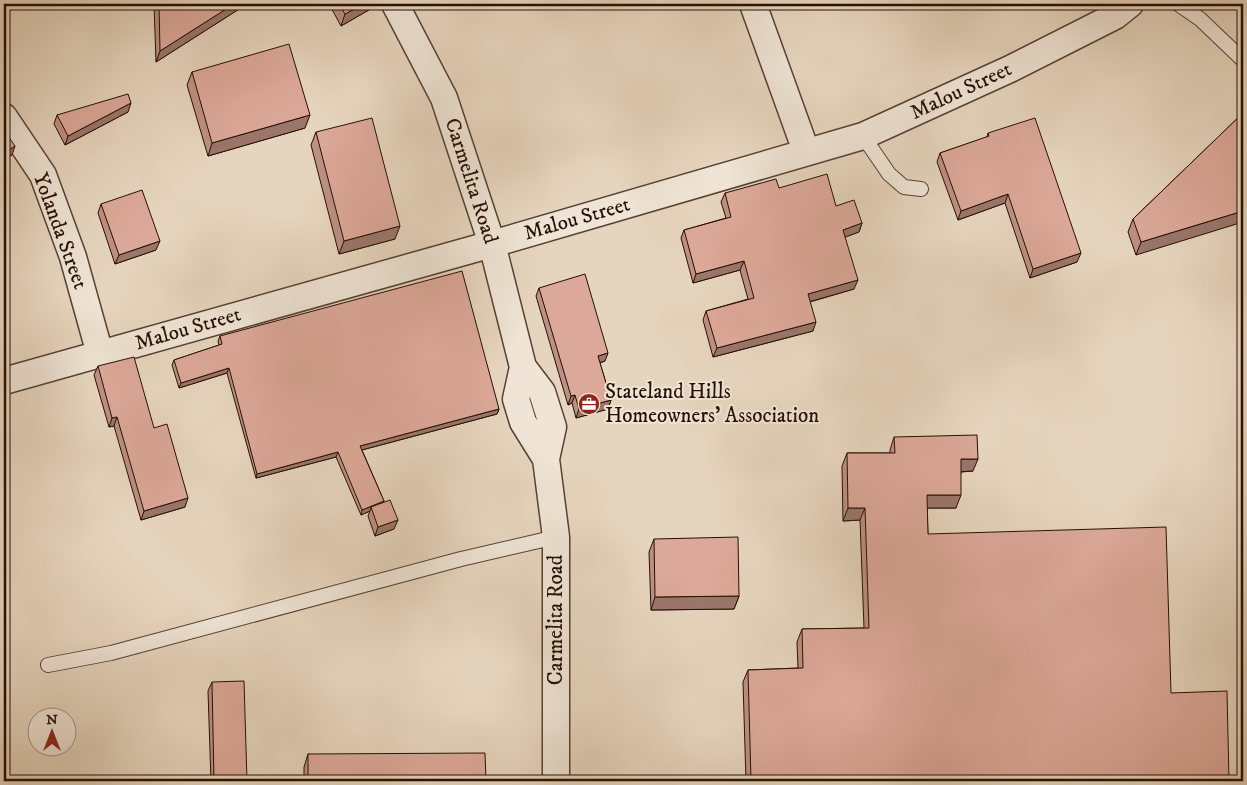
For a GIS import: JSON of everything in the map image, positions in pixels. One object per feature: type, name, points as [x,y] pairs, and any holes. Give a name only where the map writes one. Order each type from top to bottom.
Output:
[{"type":"street","name":"Carmelita Road","points":[[395,4],[444,98],[492,244],[523,367],[542,392],[553,428],[546,460],[556,537],[556,781]]},
{"type":"street","points":[[753,4],[806,151]]},
{"type":"street","name":"Malou Street","points":[[4,381],[492,244],[806,151],[863,136],[1010,69],[1115,16],[1130,4]]},
{"type":"street","name":"Yolanda Street","points":[[4,117],[43,174],[73,256],[100,354]]},
{"type":"lane","points":[[1178,4],[1200,19],[1243,60]]},
{"type":"lane","points":[[863,136],[889,174],[904,187],[921,189]]},
{"type":"lane","points":[[48,665],[111,653],[462,559],[556,537]]},
{"type":"building","points":[[159,4],[234,4],[160,51]]},
{"type":"building","points":[[339,4],[364,4],[345,14]]},
{"type":"building","points":[[289,44],[310,115],[212,143],[192,72]]},
{"type":"building","points":[[128,94],[131,103],[68,136],[57,115]]},
{"type":"building","points":[[1243,113],[1243,211],[1141,242],[1133,219]]},
{"type":"building","points":[[372,118],[400,226],[344,241],[316,132]]},
{"type":"building","points":[[1035,118],[1081,253],[1033,269],[1008,194],[961,211],[940,153],[989,136],[988,133]]},
{"type":"building","points":[[4,130],[15,146],[4,153]]},
{"type":"building","points":[[827,174],[836,206],[854,200],[862,223],[843,230],[858,280],[808,294],[816,322],[717,348],[706,311],[754,298],[744,261],[696,274],[684,230],[731,217],[725,193],[776,179],[779,188]]},
{"type":"building","points":[[142,190],[160,241],[119,255],[101,204]]},
{"type":"building","points":[[462,271],[499,409],[360,446],[384,501],[362,510],[338,452],[257,474],[229,368],[181,383],[174,360],[222,344],[220,336]]},
{"type":"building","points":[[585,274],[608,353],[598,356],[611,400],[579,409],[575,395],[571,396],[539,288]]},
{"type":"building","points":[[134,357],[154,428],[167,424],[188,498],[144,511],[117,417],[112,418],[98,366]]},
{"type":"building","points":[[977,435],[978,459],[961,459],[961,495],[927,495],[928,534],[1166,527],[1171,693],[1227,691],[1229,781],[751,781],[748,670],[803,668],[802,629],[869,628],[865,508],[848,508],[847,453],[895,453],[894,437]]},
{"type":"building","points":[[390,500],[398,520],[378,527],[371,507]]},
{"type":"building","points":[[738,537],[739,596],[655,597],[654,539]]},
{"type":"building","points":[[244,681],[247,781],[214,781],[212,682]]},
{"type":"building","points":[[485,753],[486,781],[308,781],[308,754]]},
{"type":"place","name":"Stateland Hills Homeowners' Association","points":[[589,404]]}]
